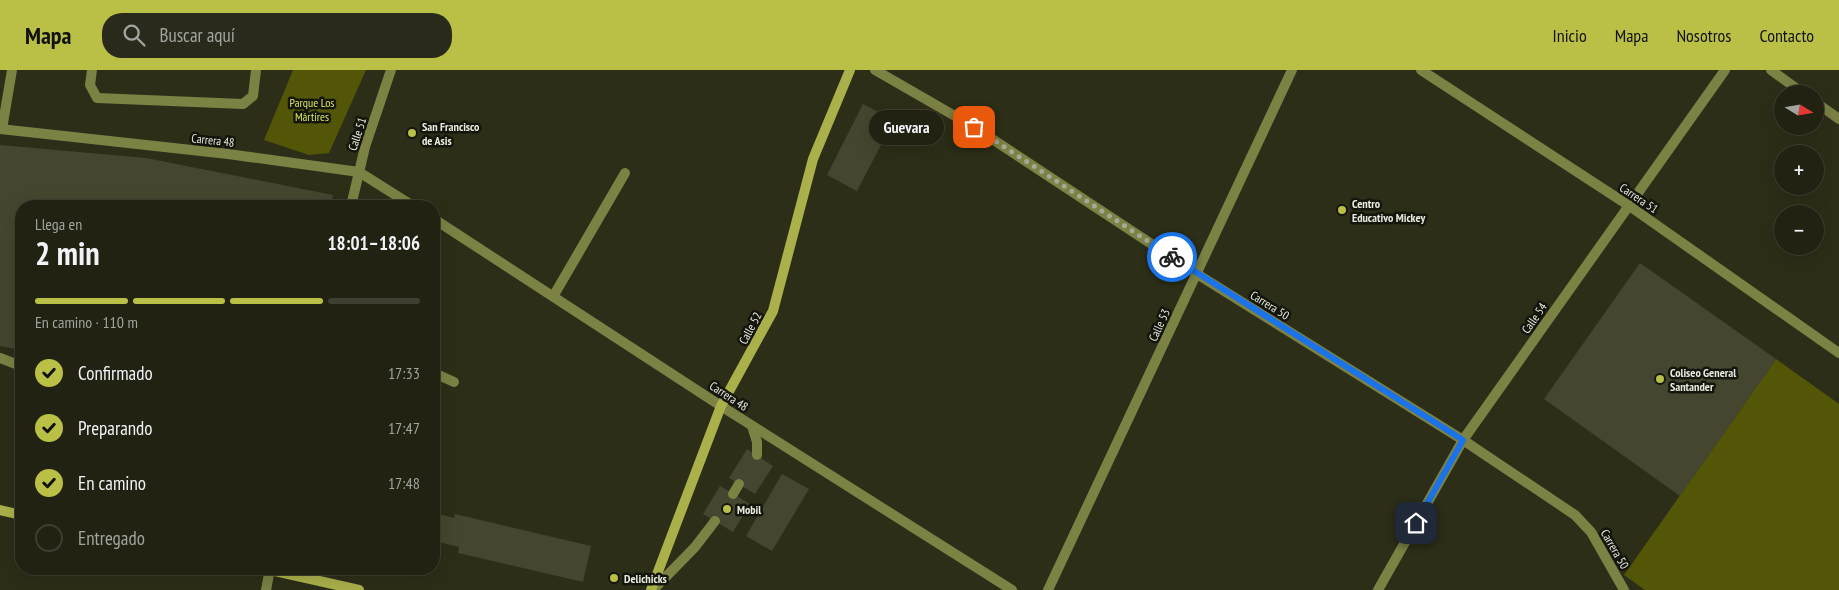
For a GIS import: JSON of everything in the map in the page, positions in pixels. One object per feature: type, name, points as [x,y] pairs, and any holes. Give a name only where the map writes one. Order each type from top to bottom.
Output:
[{"type":"street","points":[[1,129],[12,70]]},
{"type":"street","points":[[92,70],[90,85],[97,98],[243,104],[252,96],[256,70]]},
{"type":"street","name":"Calle 51","points":[[352,200],[358,172],[391,70]]},
{"type":"street","name":"Calle 52","points":[[652,590],[722,406],[773,311],[813,159],[850,70]]},
{"type":"street","name":"Carrera 50","points":[[875,70],[974,127],[1197,274],[1463,440],[1575,515],[1592,532],[1624,590]]},
{"type":"street","name":"Calle 53","points":[[1048,590],[1292,70]]},
{"type":"street","name":"Carrera 51","points":[[1420,70],[1628,205],[1839,353]]},
{"type":"street","name":"Calle 54","points":[[1378,590],[1463,440],[1725,70]]},
{"type":"street","points":[[1771,70],[1792,85]]},
{"type":"street","points":[[1824,108],[1839,119]]},
{"type":"street","name":"Carrera 48","points":[[1,129],[228,154],[358,172],[403,200]]},
{"type":"street","points":[[554,295],[625,173]]},
{"type":"street","name":"Carrera 48","points":[[440,223],[554,295],[752,426],[1012,590]]},
{"type":"street","points":[[0,358],[15,364]]},
{"type":"street","points":[[440,376],[454,382]]},
{"type":"street","points":[[752,426],[758,442],[757,455]]},
{"type":"street","points":[[734,494],[739,484]]},
{"type":"street","points":[[0,510],[15,514]]},
{"type":"street","points":[[652,590],[696,547],[715,521]]},
{"type":"street","points":[[266,590],[268,575]]},
{"type":"street","points":[[295,575],[359,590]]},
{"type":"green space","name":"Parque Los Mártires","points":[[293,70],[366,70],[329,153],[309,155],[264,140]]},
{"type":"green space","points":[[1776,359],[1839,404],[1839,590],[1645,590],[1624,575]]},
{"type":"building","points":[[863,104],[894,120],[857,191],[827,175]]},
{"type":"building","points":[[0,145],[146,158],[333,195],[332,200],[15,200],[15,349],[0,346]]},
{"type":"building","name":"Coliseo General Santander","points":[[1640,263],[1776,359],[1680,496],[1544,399]]},
{"type":"building","name":"Mobil","points":[[747,449],[773,466],[755,494],[729,478]]},
{"type":"building","points":[[782,474],[809,489],[772,551],[746,536]]},
{"type":"building","name":"Mobil","points":[[720,486],[750,504],[733,532],[703,514]]},
{"type":"building","points":[[440,514],[454,518],[455,514],[591,546],[583,582],[458,553],[459,547],[440,542]]},
{"type":"way so far","points":[[974,127],[1172,257]]},
{"type":"place","name":"Guevara","points":[[974,127]]},
{"type":"place","name":"San Francisco de Asis","points":[[412,133]]},
{"type":"place","name":"Centro Educativo Mickey","points":[[1342,210]]},
{"type":"place","name":"Coliseo General Santander","points":[[1660,379]]},
{"type":"place","name":"Mobil","points":[[727,509]]},
{"type":"place","name":"Delichicks","points":[[614,578]]},
{"type":"route","points":[[1172,257],[1463,440],[1416,523]]}]
